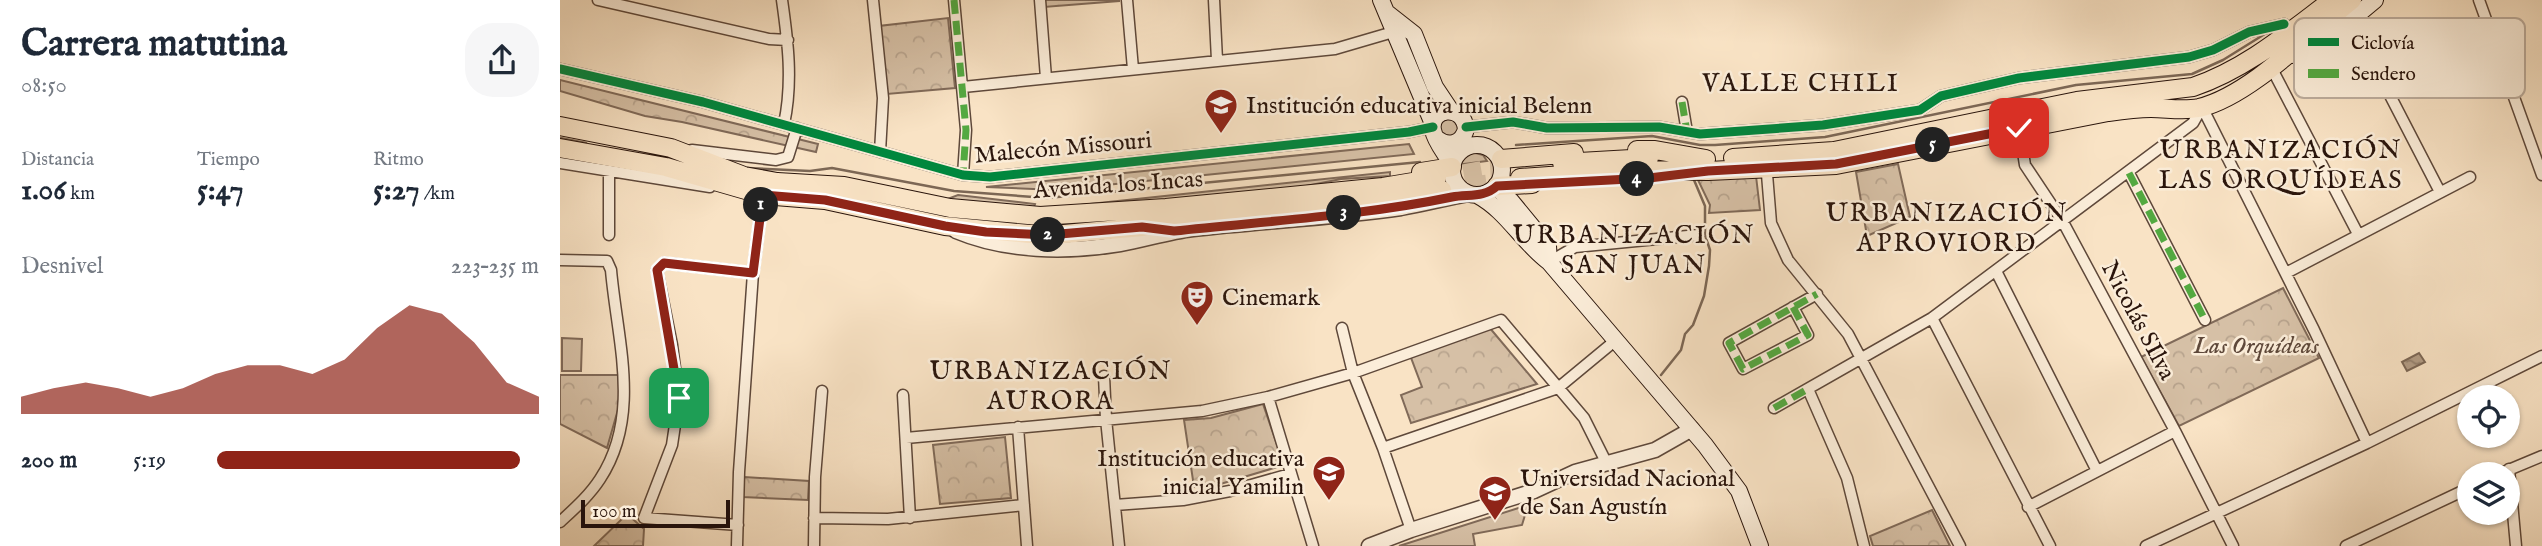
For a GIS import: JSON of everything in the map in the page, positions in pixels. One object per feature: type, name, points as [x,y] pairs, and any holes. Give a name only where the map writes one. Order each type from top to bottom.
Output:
[{"type":"main road","points":[[2243,64],[2284,24],[2314,0]]},
{"type":"main road","points":[[2307,18],[2332,0]]},
{"type":"main road","points":[[2330,18],[2352,0]]},
{"type":"main road","points":[[2353,18],[2375,0]]},
{"type":"main road","points":[[1383,6],[1400,30],[1434,131],[1452,166]]},
{"type":"main road","points":[[1497,186],[1630,158],[1707,165],[1766,162],[1836,164],[1903,145],[2018,120],[2139,101],[2212,81],[2243,64],[2294,27]]},
{"type":"main road","points":[[1400,30],[1414,34],[1435,86],[1477,144]]},
{"type":"main road","points":[[2271,67],[2294,48]]},
{"type":"main road","points":[[2139,101],[2185,110],[2202,107],[2221,100],[2294,55]]},
{"type":"main road","points":[[2212,81],[2210,90],[2221,100]]},
{"type":"main road","points":[[1434,131],[1438,116],[1451,111]]},
{"type":"main road","name":"Avenida los Incas","points":[[560,126],[671,148],[744,176],[777,182],[844,186],[950,208],[1009,214],[1063,216],[1439,184],[1388,200],[1048,235],[986,232],[945,226],[825,200],[763,195],[666,167],[560,148]]},
{"type":"main road","points":[[1434,131],[1446,144],[1451,144],[1461,139],[1465,126]]},
{"type":"main road","points":[[1473,195],[1490,192],[1497,186],[1503,173],[1501,159],[1491,148],[1477,144],[1458,152],[1452,166],[1452,174],[1458,186],[1473,195],[1495,206],[1536,252],[1549,262],[1692,429],[1739,491],[1760,546]]},
{"type":"main road","points":[[1501,159],[1643,149],[1707,165]]},
{"type":"main road","points":[[1279,197],[1452,166]]},
{"type":"main road","points":[[1517,183],[1548,246],[1549,262]]},
{"type":"main road","points":[[1142,227],[1174,231]]},
{"type":"street","points":[[598,0],[769,39],[788,40]]},
{"type":"street","points":[[782,0],[788,40],[790,84],[784,124]]},
{"type":"street","points":[[873,0],[883,97],[880,152]]},
{"type":"street","points":[[954,0],[966,130],[963,175]]},
{"type":"street","points":[[1040,0],[1046,78]]},
{"type":"street","points":[[1127,0],[1133,69]]},
{"type":"street","points":[[1214,0],[1217,60]]},
{"type":"street","points":[[2479,0],[2485,18]]},
{"type":"street","points":[[1465,126],[1513,122],[1547,128],[1632,126],[1726,134],[1822,125],[1924,108],[1941,96],[2019,78],[2189,57],[2213,50],[2249,32],[2284,24]]},
{"type":"street","points":[[962,88],[1335,49],[1400,30]]},
{"type":"street","points":[[2271,67],[2358,234]]},
{"type":"street","name":"Malecón Missouri","points":[[560,69],[703,102],[963,175],[990,177],[1434,131]]},
{"type":"street","points":[[2391,98],[2440,192]]},
{"type":"street","points":[[2514,98],[2542,175]]},
{"type":"street","points":[[1682,102],[1687,132]]},
{"type":"street","points":[[1774,408],[1932,318],[2193,123],[2202,107]]},
{"type":"street","points":[[2202,107],[2286,273],[2367,443]]},
{"type":"street","points":[[560,120],[640,135],[671,148],[776,160],[788,156],[797,128]]},
{"type":"street","name":"Nicolás SIlva","points":[[2018,120],[2025,165],[2063,222],[2175,431],[2232,546]]},
{"type":"street","points":[[1766,162],[1771,223],[1788,260],[1848,334],[1960,546]]},
{"type":"street","name":"Avenida los Incas","points":[[560,163],[763,195]]},
{"type":"street","points":[[609,172],[609,235]]},
{"type":"street","points":[[2129,173],[2205,320]]},
{"type":"street","points":[[2286,273],[2470,177]]},
{"type":"street","points":[[737,546],[739,472],[753,273],[763,195]]},
{"type":"street","name":"Avenida los Incas","points":[[945,226],[985,241],[1040,249],[1119,244],[1174,231],[1401,208],[1473,195]]},
{"type":"street","points":[[1549,262],[1575,247],[1698,235]]},
{"type":"street","points":[[560,260],[607,261],[611,270],[625,395],[621,432],[609,463],[585,498],[560,522]]},
{"type":"street","points":[[738,525],[644,518],[672,445],[679,398],[657,270],[664,263],[753,273]]},
{"type":"street","points":[[1996,271],[2097,471]]},
{"type":"street","points":[[1793,307],[1808,335],[1743,369],[1729,343],[1793,307],[1817,294]]},
{"type":"street","points":[[1932,318],[2050,546]]},
{"type":"street","points":[[906,438],[1202,411],[1268,397],[1353,373],[1501,320],[1584,418],[1606,463]]},
{"type":"street","points":[[1342,327],[1353,373],[1411,530]]},
{"type":"street","points":[[1383,449],[1558,388],[1616,340]]},
{"type":"street","points":[[2146,546],[2367,443],[2542,356]]},
{"type":"street","points":[[1104,376],[1119,546]]},
{"type":"street","points":[[1808,389],[1847,478],[1864,546]]},
{"type":"street","points":[[814,546],[822,391]]},
{"type":"street","points":[[903,395],[910,518]]},
{"type":"street","points":[[1268,397],[1312,546]]},
{"type":"street","points":[[1018,427],[1027,546]]},
{"type":"street","points":[[1369,546],[1534,491],[1575,472],[1655,450],[1692,429]]},
{"type":"street","points":[[2028,507],[2175,431]]},
{"type":"street","points":[[2520,465],[2542,456]]},
{"type":"street","points":[[1115,505],[1230,492],[1290,474]]},
{"type":"street","points":[[2346,546],[2457,494]]},
{"type":"street","points":[[814,518],[910,518],[1024,505]]},
{"type":"street","points":[[2513,525],[2516,546]]},
{"type":"green space","points":[[1043,0],[1119,0],[1119,1],[1044,7]]},
{"type":"green space","points":[[948,18],[955,88],[887,94],[879,26]]},
{"type":"green space","points":[[560,80],[818,144],[816,152],[645,116],[560,91]]},
{"type":"green space","points":[[1447,118],[1454,120],[1459,128],[1454,137],[1442,136],[1439,124]]},
{"type":"green space","points":[[1409,144],[1414,154],[1056,190],[986,187]]},
{"type":"green space","points":[[1472,152],[1483,155],[1487,161],[1456,165],[1465,154]]},
{"type":"green space","points":[[1898,164],[1910,217],[1867,236],[1856,172]]},
{"type":"green space","points":[[1390,172],[1390,176],[1341,179],[1296,188],[1073,213],[1072,206]]},
{"type":"green space","points":[[1756,176],[1760,210],[1709,213],[1710,205],[1698,180]]},
{"type":"green space","points":[[958,195],[1035,204],[1034,207],[945,200]]},
{"type":"green space","name":"Las Orquídeas","points":[[2283,288],[2319,358],[2179,426],[2141,357]]},
{"type":"green space","points":[[1489,327],[1537,384],[1411,423],[1401,395],[1422,387],[1410,355]]},
{"type":"green space","points":[[562,338],[582,339],[581,371],[562,371]]},
{"type":"green space","points":[[560,375],[619,375],[621,399],[607,448],[560,424]]},
{"type":"green space","points":[[1263,404],[1284,465],[1217,485],[1194,487],[1184,420],[1211,418]]},
{"type":"green space","points":[[1005,437],[1011,498],[940,504],[933,445]]},
{"type":"green space","points":[[744,477],[809,481],[808,500],[743,497]]},
{"type":"green space","points":[[1528,505],[1522,525],[1473,534],[1475,546],[1399,546]]},
{"type":"green space","points":[[1932,510],[1950,546],[1873,546],[1870,536]]},
{"type":"green space","points":[[627,514],[644,529],[643,546],[594,546]]},
{"type":"water","points":[[2419,353],[2425,362],[2407,371],[2402,362]]},
{"type":"waterway","points":[[1516,145],[1652,136],[1700,145],[1825,137],[2076,85],[2192,74],[2223,60],[2268,32]]},
{"type":"waterway","points":[[560,138],[586,143]]},
{"type":"waterway","points":[[748,168],[810,171],[832,168],[954,191],[1047,198],[1420,162]]},
{"type":"waterway","points":[[1661,375],[1681,350],[1685,334],[1693,325],[1704,296],[1710,250],[1705,235],[1705,206],[1694,180]]},
{"type":"tunnel","points":[[1437,178],[1488,169],[1520,167]]},
{"type":"tunnel","points":[[1442,190],[1511,180]]},
{"type":"marked path","points":[[954,0],[966,130],[963,175]]},
{"type":"marked path","points":[[1682,102],[1687,132]]},
{"type":"marked path","points":[[2129,173],[2205,320]]},
{"type":"marked path","points":[[1793,307],[1808,335],[1743,369],[1729,343],[1817,294]]},
{"type":"marked path","points":[[1774,408],[1808,389]]},
{"type":"cycle path","points":[[1466,127],[1513,122],[1547,128],[1659,127],[1700,134],[1823,125],[1920,110],[1941,96],[2019,78],[2189,57],[2213,50],[2249,32],[2284,24]]},
{"type":"cycle path","points":[[560,69],[703,102],[963,175],[990,177],[1409,132],[1433,127]]},
{"type":"place","name":"Institución educativa inicial Belenn","points":[[1221,135]]},
{"type":"place","name":"Cinemark","points":[[1197,327]]},
{"type":"place","name":"Institución educativa inicial Yamilin","points":[[1329,502]]},
{"type":"place","name":"Universidad Nacional de San Agustín","points":[[1495,522]]},
{"type":"district","name":"VALLE CHILI","points":[[1801,82]]},
{"type":"district","name":"URBANIZACIÓN LAS ORQUÍDEAS","points":[[2281,164]]},
{"type":"district","name":"URBANIZACIÓN APROVIORD","points":[[1947,227]]},
{"type":"district","name":"URBANIZACIÓN SAN JUAN","points":[[1634,249]]},
{"type":"district","name":"URBANIZACIÓN AURORA","points":[[1051,385]]},
{"type":"route","points":[[679,398],[657,270],[664,263],[753,273],[763,195],[844,203],[909,219],[986,232],[1048,235],[1142,227],[1174,231],[1401,208],[1469,194],[1484,194],[1497,186],[1511,184],[1649,178],[1708,171],[1836,164],[2019,128]]}]
